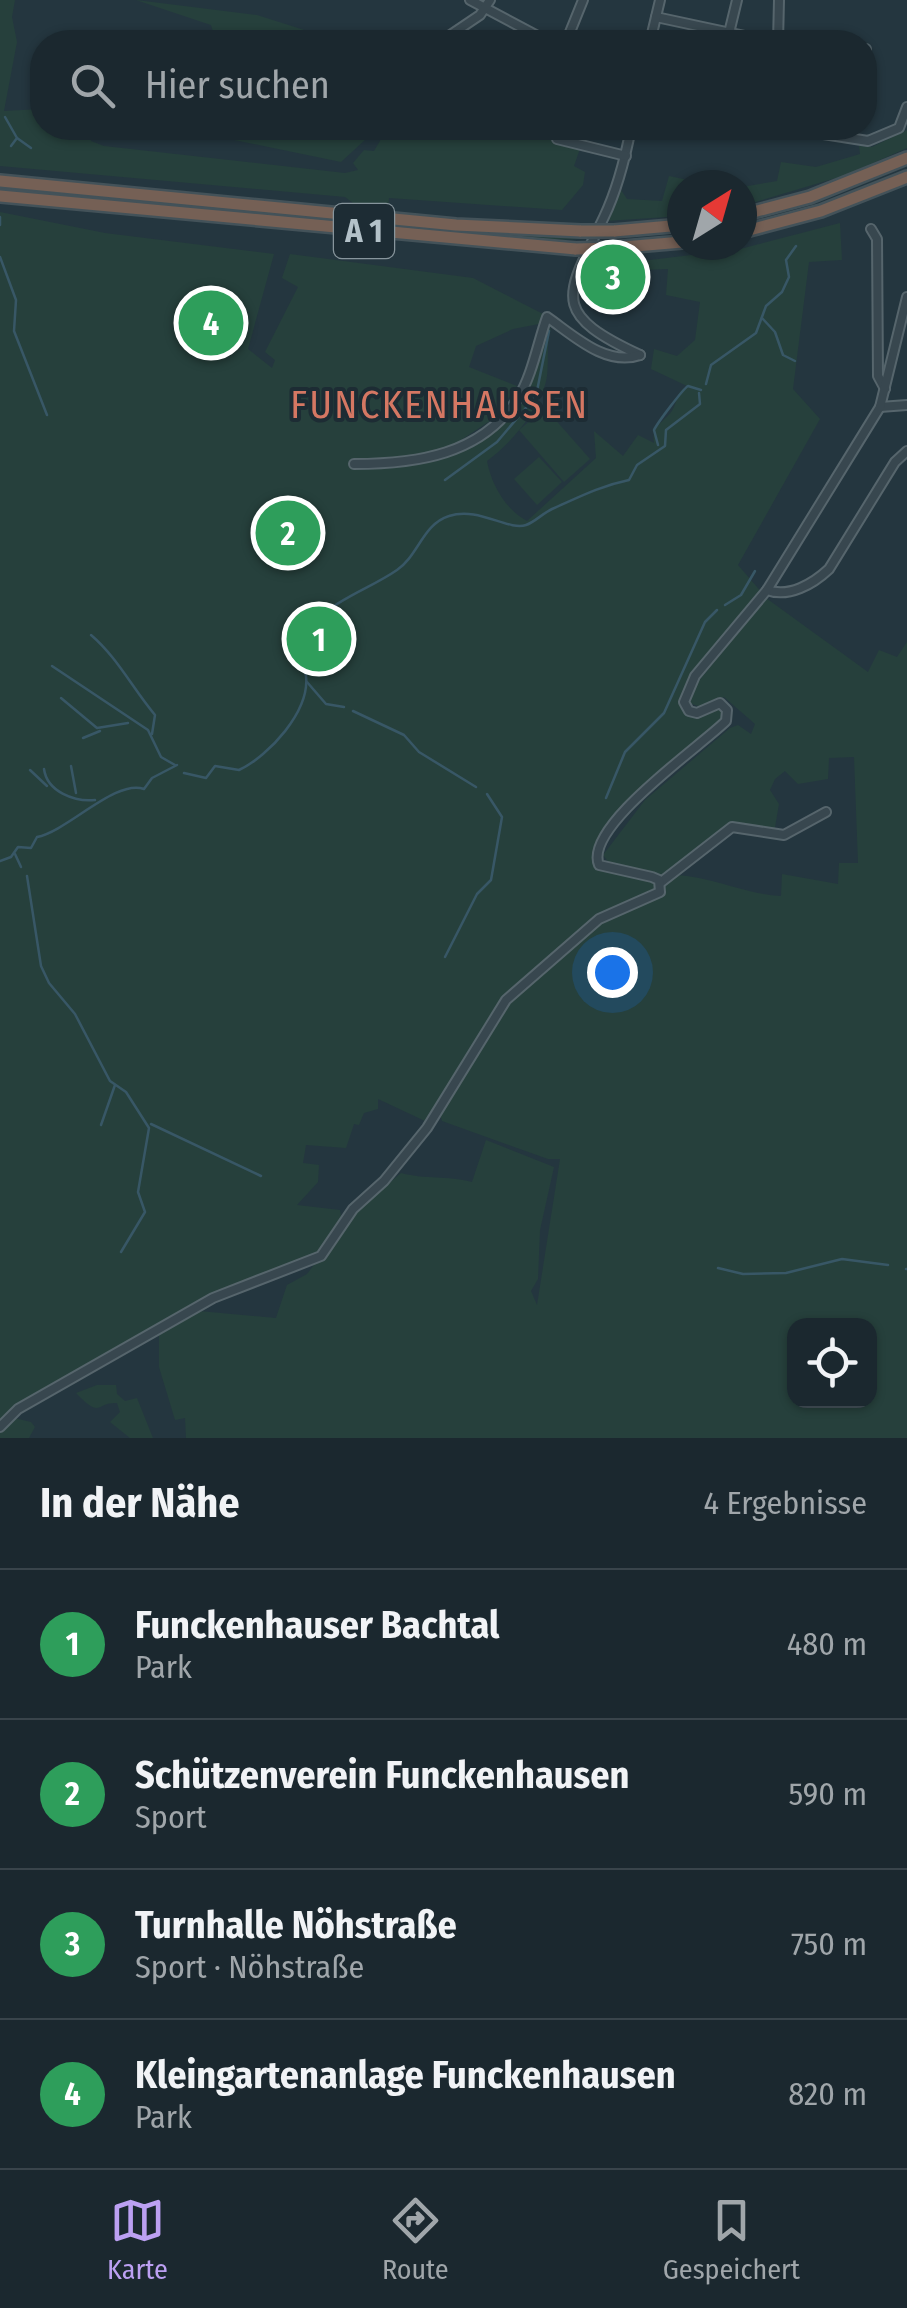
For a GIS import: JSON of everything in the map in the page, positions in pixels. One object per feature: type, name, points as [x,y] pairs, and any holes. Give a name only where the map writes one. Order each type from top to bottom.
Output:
[{"type":"highway","points":[[757,211],[810,197],[907,158]]},
{"type":"highway","points":[[757,228],[820,211],[907,177]]},
{"type":"highway","name":"A 1","points":[[0,181],[456,225],[581,232],[667,226]]},
{"type":"highway","name":"A 1","points":[[0,196],[576,249],[667,243]]},
{"type":"street","points":[[470,0],[526,30]]},
{"type":"street","points":[[456,30],[485,9],[490,0]]},
{"type":"street","points":[[571,30],[583,0]]},
{"type":"street","points":[[653,30],[660,0]]},
{"type":"street","points":[[731,30],[736,0]]},
{"type":"street","points":[[776,30],[779,0]]},
{"type":"street","points":[[656,17],[716,30]]},
{"type":"street","points":[[877,137],[898,128],[907,107]]},
{"type":"street","points":[[557,140],[626,156]]},
{"type":"street","points":[[354,464],[440,456],[490,430],[518,398],[546,318],[594,350],[630,358],[640,355],[586,324],[572,300],[579,263],[620,183],[629,140]]},
{"type":"street","points":[[871,230],[877,238],[878,376],[891,404]]},
{"type":"street","points":[[880,407],[878,400],[884,392],[907,297]]},
{"type":"street","points":[[660,883],[652,877],[599,865],[598,848],[637,797],[726,720],[722,704],[694,713],[686,708],[685,698],[710,654],[767,590],[880,407],[907,405]]},
{"type":"street","points":[[767,590],[796,589],[816,581],[829,569],[895,462],[907,451]]},
{"type":"street","points":[[0,1427],[18,1409],[213,1298],[320,1256],[353,1210],[384,1181],[425,1130],[506,1000],[599,919],[657,896],[660,883],[727,829],[743,826],[784,835],[826,812]]},
{"type":"green space","points":[[0,0],[15,0],[12,17],[17,42],[4,111],[30,110],[30,140],[91,140],[104,146],[345,173],[358,170],[353,163],[364,150],[374,151],[380,140],[572,140],[582,143],[574,166],[585,172],[583,185],[562,210],[389,198],[388,207],[353,203],[345,197],[0,166]]},
{"type":"green space","points":[[136,0],[257,15],[304,30],[212,30],[211,25]]},
{"type":"green space","points":[[907,130],[907,148],[846,175],[757,202],[757,184],[777,181],[781,162],[816,167],[860,154],[859,146],[872,147]]},
{"type":"green space","points":[[234,140],[365,140],[341,162]]},
{"type":"green space","points":[[667,183],[667,217],[606,221],[621,190],[627,199],[662,201]]},
{"type":"green space","points":[[0,187],[583,239],[535,240]]},
{"type":"green space","points":[[0,212],[105,233],[274,254],[248,349],[272,368],[275,360],[265,352],[298,287],[282,278],[290,254],[473,278],[543,314],[539,324],[513,329],[476,346],[469,367],[517,386],[493,419],[438,455],[467,447],[510,412],[527,384],[545,331],[551,328],[547,376],[539,400],[515,435],[487,461],[501,496],[527,521],[596,458],[594,431],[623,456],[638,435],[654,443],[657,427],[687,386],[651,369],[654,349],[677,356],[695,340],[700,302],[666,295],[668,269],[644,270],[642,261],[757,260],[757,245],[840,223],[842,260],[809,262],[793,389],[820,419],[738,565],[763,594],[727,633],[685,698],[694,713],[720,703],[728,718],[637,800],[597,861],[659,880],[663,877],[610,864],[603,855],[645,800],[730,728],[738,725],[751,734],[755,724],[724,697],[701,707],[689,703],[698,682],[766,598],[868,672],[879,650],[897,657],[907,642],[907,1438],[186,1438],[185,1418],[175,1420],[159,1367],[159,1335],[199,1311],[276,1318],[287,1285],[307,1274],[321,1256],[213,1298],[10,1417],[31,1422],[35,1427],[29,1438],[0,1438]],"holes":[[[854,757],[858,863],[839,863],[838,884],[782,874],[781,896],[670,875],[728,827],[774,833],[779,804],[770,790],[775,779],[785,771],[798,784],[828,779],[829,758]],[[460,1069],[466,1074],[440,1114],[442,1121],[548,1159],[560,1159],[537,1305],[531,1291],[538,1279],[540,1230],[554,1167],[486,1140],[472,1182],[401,1173],[353,1214],[322,1254],[342,1223],[340,1210],[297,1205],[318,1182],[319,1165],[303,1163],[306,1145],[346,1148],[354,1124],[359,1125],[364,1113],[378,1109],[378,1099],[425,1121]]]},
{"type":"green space","points":[[545,408],[590,459],[564,482],[519,430]]},
{"type":"green space","points":[[539,457],[562,482],[537,505],[514,479]]},
{"type":"green space","points":[[97,1385],[116,1385],[117,1394],[125,1401],[137,1398],[153,1438],[130,1438],[110,1422],[120,1412],[117,1403],[95,1408],[76,1393]]},
{"type":"waterway","points":[[5,117],[17,138],[11,146]]},
{"type":"waterway","points":[[17,138],[31,148]]},
{"type":"waterway","points":[[0,217],[0,225]]},
{"type":"waterway","points":[[706,384],[711,365],[756,333],[766,306],[782,292],[789,277],[786,260],[796,246]]},
{"type":"waterway","points":[[0,257],[16,300],[14,331],[47,415]]},
{"type":"waterway","points":[[762,318],[775,332],[783,355],[795,361]]},
{"type":"waterway","points":[[445,480],[497,442],[536,396],[549,331]]},
{"type":"waterway","points":[[658,445],[654,430],[671,406],[688,386],[701,390]]},
{"type":"waterway","points":[[184,773],[206,778],[215,766],[239,770],[263,754],[285,731],[306,690],[306,676],[295,655],[311,625],[337,604],[397,570],[440,520],[471,514],[510,525],[526,525],[581,496],[629,480],[637,465],[665,446],[666,430],[700,404],[699,393]]},
{"type":"waterway","points":[[725,605],[741,595],[755,571]]},
{"type":"waterway","points":[[606,798],[625,752],[664,713],[705,622],[717,610]]},
{"type":"waterway","points":[[91,635],[155,715],[152,734]]},
{"type":"waterway","points":[[52,666],[148,730],[161,757],[175,765]]},
{"type":"waterway","points":[[307,682],[326,704],[344,707]]},
{"type":"waterway","points":[[61,698],[97,728],[128,723]]},
{"type":"waterway","points":[[353,711],[404,735],[419,752],[476,787]]},
{"type":"waterway","points":[[83,738],[100,731]]},
{"type":"waterway","points":[[0,861],[11,857],[18,847],[31,848],[37,837],[63,826],[119,791],[144,789],[152,778],[177,765]]},
{"type":"waterway","points":[[71,766],[76,793]]},
{"type":"waterway","points":[[44,769],[50,784],[63,794],[95,800]]},
{"type":"waterway","points":[[30,770],[47,786]]},
{"type":"waterway","points":[[445,957],[477,894],[491,880],[502,817],[487,794]]},
{"type":"waterway","points":[[15,854],[21,867]]},
{"type":"waterway","points":[[27,876],[41,966],[49,983],[75,1014],[110,1081],[126,1092],[149,1128],[138,1192],[145,1212],[121,1252]]},
{"type":"waterway","points":[[101,1125],[115,1085]]},
{"type":"waterway","points":[[151,1124],[261,1176]]},
{"type":"waterway","points":[[718,1268],[743,1274],[786,1273],[842,1259],[888,1265]]},
{"type":"place","name":"Turnhalle Nöhstraße","points":[[613,277]]},
{"type":"place","name":"Kleingartenanlage Funckenhausen","points":[[211,323]]},
{"type":"place","name":"Schützenverein Funckenhausen","points":[[288,533]]},
{"type":"place","name":"Funckenhauser Bachtal","points":[[319,639]]},
{"type":"district","name":"FUNCKENHAUSEN","points":[[440,405]]}]
